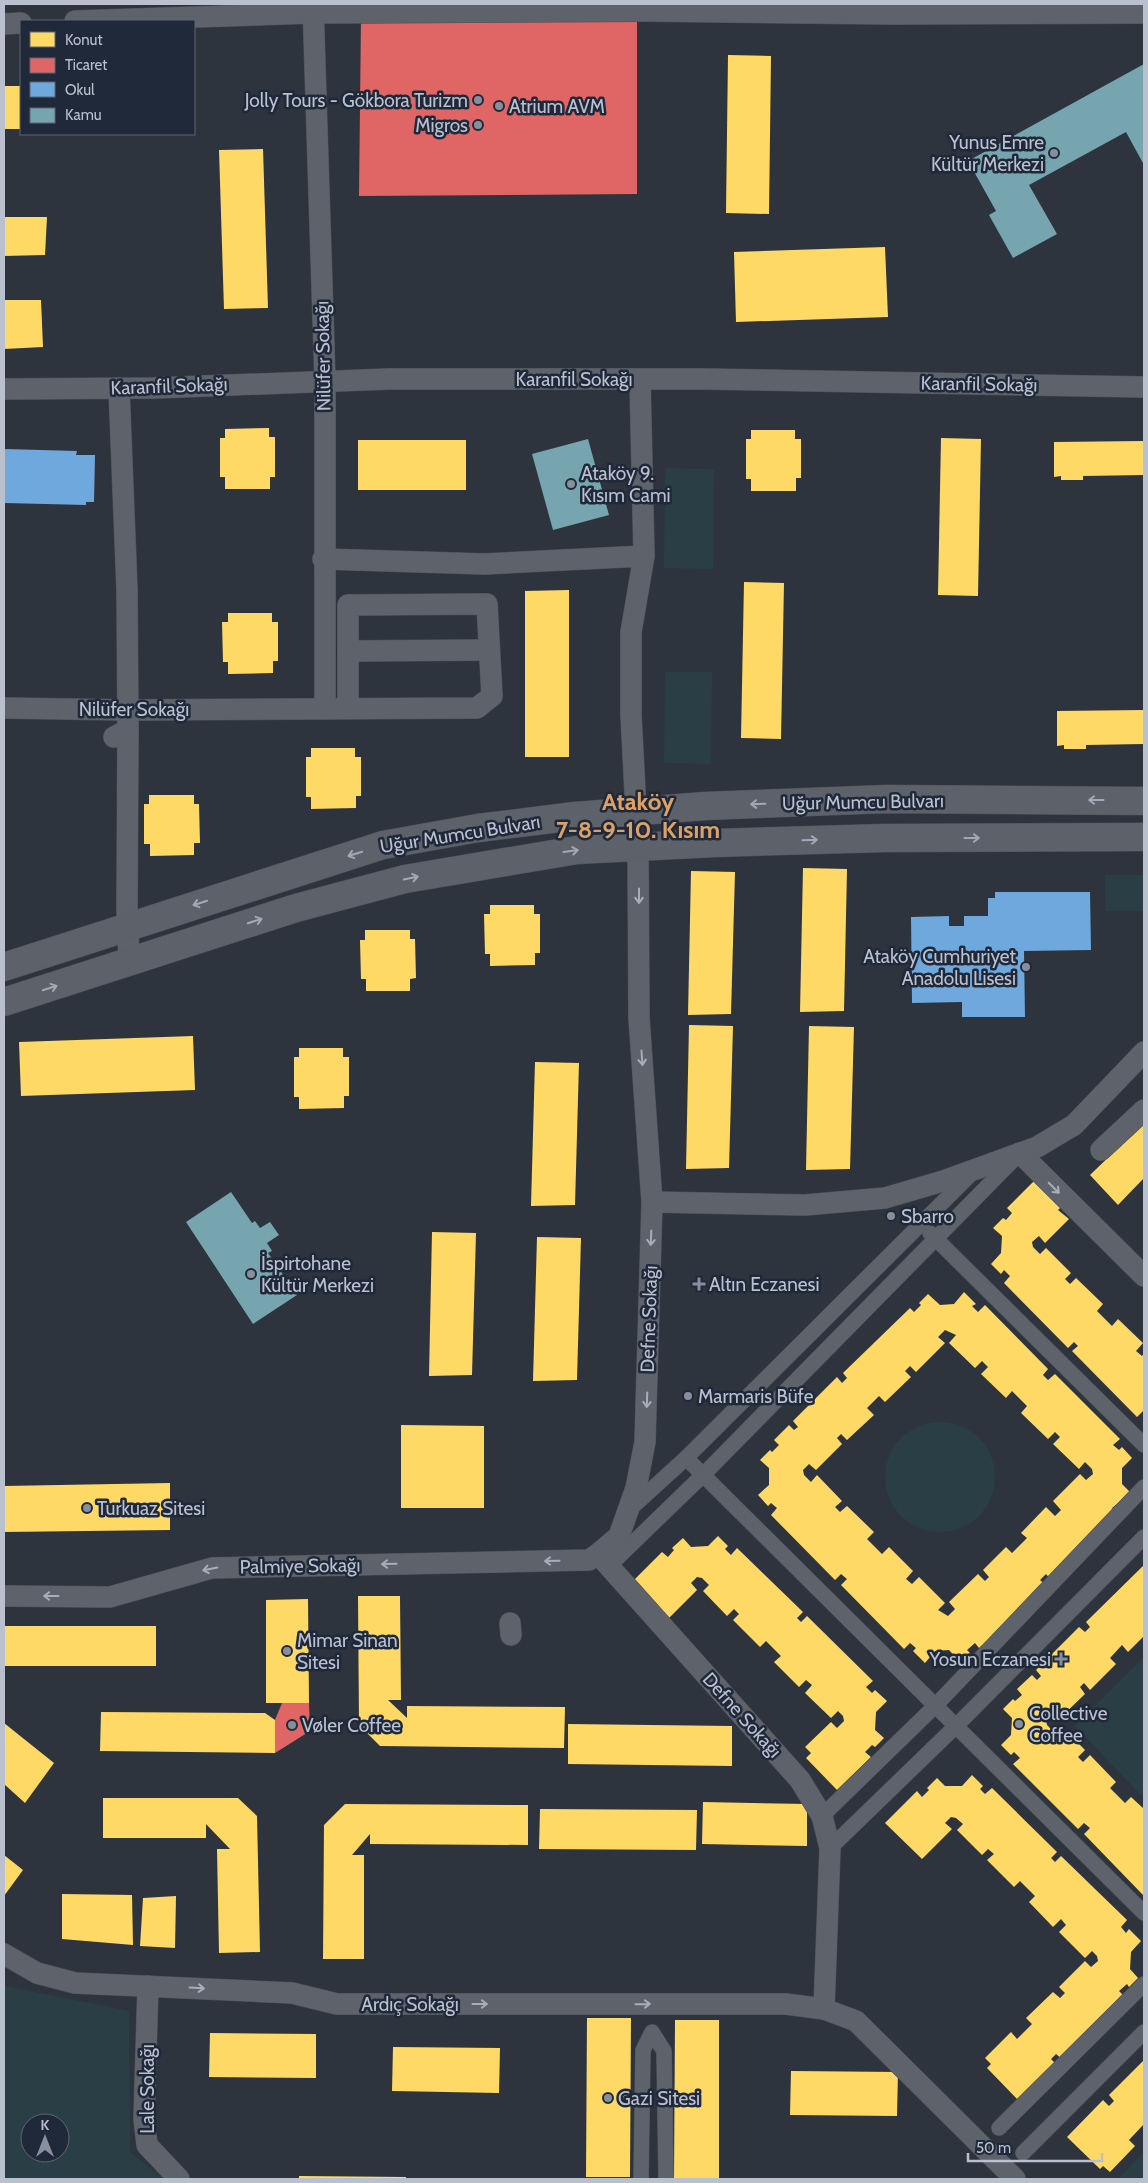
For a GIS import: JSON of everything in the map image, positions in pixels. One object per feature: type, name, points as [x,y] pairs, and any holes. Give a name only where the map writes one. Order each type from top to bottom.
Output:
[{"type":"main road","name":"Uğur Mumcu Bulvarı","points":[[4,967],[383,845],[478,828],[575,816],[636,811],[887,799],[1144,800]]},
{"type":"main road","points":[[636,811],[638,847]]},
{"type":"main road","name":"Uğur Mumcu Bulvarı","points":[[4,1002],[296,908],[405,879],[577,850],[885,838],[1144,837]]},
{"type":"street","points":[[93,20],[313,8],[893,14],[1144,12]]},
{"type":"street","name":"Nilüfer Sokağı","points":[[313,8],[325,381],[324,708]]},
{"type":"street","points":[[4,24],[20,23]]},
{"type":"street","name":"Karanfil Sokağı","points":[[4,389],[118,388],[389,378],[640,379],[1144,386]]},
{"type":"street","points":[[636,811],[631,715],[632,632],[644,556],[640,379]]},
{"type":"street","points":[[118,388],[127,590],[123,726],[129,962]]},
{"type":"street","points":[[323,559],[485,564],[644,556]]},
{"type":"street","points":[[348,651],[489,650],[487,604],[348,605],[348,651],[348,708]]},
{"type":"street","name":"Nilüfer Sokağı","points":[[4,708],[123,726],[324,708],[477,708],[492,696],[489,650]]},
{"type":"street","name":"Defne Sokağı","points":[[638,847],[639,1018],[652,1202],[645,1442],[636,1488],[628,1511],[619,1536],[603,1560],[800,1780],[822,1816],[830,1848],[824,2009]]},
{"type":"street","points":[[652,1202],[805,1205],[885,1198],[1037,1147],[1074,1125],[1144,1052]]},
{"type":"street","points":[[1101,1150],[1144,1110]]},
{"type":"street","points":[[603,1560],[703,1475],[1020,1153]]},
{"type":"street","points":[[1020,1153],[1144,1276]]},
{"type":"street","points":[[628,1511],[686,1458],[922,1225],[977,1168]]},
{"type":"street","points":[[922,1225],[1144,1445]]},
{"type":"street","points":[[686,1458],[934,1707],[956,1726],[1144,1912]]},
{"type":"street","points":[[822,1816],[934,1707],[1144,1487]]},
{"type":"street","points":[[830,1848],[956,1726],[1144,1537]]},
{"type":"street","name":"Palmiye Sokağı","points":[[4,1596],[110,1596],[212,1568],[603,1560]]},
{"type":"street","name":"Ardıç Sokağı","points":[[4,1954],[36,1973],[75,1982],[292,1993],[337,2004],[786,2004],[824,2009]]},
{"type":"street","points":[[999,2128],[1144,1984]]},
{"type":"street","name":"Lale Sokağı","points":[[148,1986],[144,2119],[147,2145],[179,2179]]},
{"type":"street","points":[[824,2009],[856,2021],[1015,2179]]},
{"type":"street","points":[[641,2179],[643,2050],[652,2032],[664,2051],[666,2179]]},
{"type":"street","points":[[1023,2153],[1144,2032]]},
{"type":"green space","points":[[665,468],[714,469],[713,569],[664,568]]},
{"type":"green space","points":[[665,672],[712,672],[711,764],[664,763]]},
{"type":"green space","points":[[1105,875],[1144,875],[1144,911],[1105,911]]},
{"type":"green space","points":[[940,1422],[961,1426],[979,1438],[991,1456],[995,1477],[991,1498],[979,1516],[961,1528],[940,1532],[919,1528],[901,1516],[889,1498],[885,1477],[889,1456],[901,1438],[919,1426]]},
{"type":"green space","points":[[1144,1657],[1144,1798],[1075,1726]]},
{"type":"green space","points":[[4,1986],[129,2011],[130,2152],[164,2179],[4,2179]]},
{"type":"green space","points":[[1144,2152],[1144,2179],[1118,2179]]},
{"type":"building: Konut","points":[[728,55],[771,56],[769,214],[726,213]]},
{"type":"building: Konut","points":[[4,86],[20,86],[20,129],[4,129]]},
{"type":"building: Konut","points":[[263,149],[268,308],[224,309],[219,150]]},
{"type":"building: Konut","points":[[4,217],[47,217],[45,255],[4,256]]},
{"type":"building: Konut","points":[[885,247],[888,317],[736,322],[734,252]]},
{"type":"building: Konut","points":[[4,300],[41,300],[43,347],[4,349]]},
{"type":"building: Konut","points":[[269,428],[269,437],[275,437],[275,477],[270,477],[270,489],[225,489],[225,477],[220,477],[220,438],[225,438],[225,429]]},
{"type":"building: Konut","points":[[751,430],[795,430],[795,439],[801,439],[801,478],[796,478],[796,491],[751,491],[751,479],[746,479],[746,439],[751,439]]},
{"type":"building: Konut","points":[[941,438],[981,439],[978,596],[938,595]]},
{"type":"building: Konut","points":[[358,440],[466,440],[466,490],[358,490]]},
{"type":"building: Konut","points":[[1144,441],[1144,475],[1083,476],[1083,480],[1061,480],[1061,476],[1054,477],[1054,442]]},
{"type":"building: Konut","points":[[744,582],[784,583],[781,739],[741,738]]},
{"type":"building: Konut","points":[[569,590],[569,757],[525,757],[525,591]]},
{"type":"building: Konut","points":[[228,613],[272,613],[272,622],[278,622],[278,661],[273,661],[273,673],[228,674],[228,662],[223,662],[222,622],[228,622]]},
{"type":"building: Konut","points":[[1144,710],[1144,744],[1086,745],[1086,749],[1064,749],[1064,745],[1057,746],[1057,711]]},
{"type":"building: Konut","points":[[311,748],[355,748],[355,757],[361,757],[361,796],[356,796],[356,808],[311,809],[311,797],[306,797],[306,757],[311,757]]},
{"type":"building: Konut","points":[[149,795],[194,795],[194,804],[199,804],[200,843],[194,843],[194,855],[150,856],[150,844],[144,844],[144,804],[149,804]]},
{"type":"building: Konut","points":[[803,868],[847,869],[844,1011],[800,1012]]},
{"type":"building: Konut","points":[[691,871],[735,872],[731,1014],[688,1015]]},
{"type":"building: Konut","points":[[490,905],[534,905],[534,914],[540,914],[540,953],[535,953],[535,965],[490,966],[490,954],[485,954],[484,914],[490,914]]},
{"type":"building: Konut","points":[[365,930],[410,930],[410,939],[415,939],[416,978],[410,979],[410,991],[366,991],[366,979],[361,979],[360,940],[365,940]]},
{"type":"building: Konut","points":[[689,1025],[733,1026],[729,1168],[686,1169]]},
{"type":"building: Konut","points":[[809,1026],[854,1027],[850,1169],[806,1170]]},
{"type":"building: Konut","points":[[193,1036],[195,1090],[21,1096],[19,1042]]},
{"type":"building: Konut","points":[[299,1048],[343,1048],[343,1057],[349,1057],[349,1096],[344,1096],[344,1108],[299,1109],[299,1097],[294,1097],[294,1057],[299,1057]]},
{"type":"building: Konut","points":[[535,1062],[579,1063],[575,1205],[531,1206]]},
{"type":"building: Konut","points":[[1144,1123],[1144,1178],[1118,1205],[1090,1175]]},
{"type":"building: Konut","points":[[1038,1177],[1065,1203],[1058,1210],[1069,1219],[1045,1243],[1039,1236],[1032,1242],[1033,1247],[1040,1254],[1046,1248],[1071,1273],[1065,1279],[1070,1284],[1076,1278],[1103,1304],[1097,1311],[1112,1326],[1118,1319],[1143,1343],[1136,1351],[1142,1356],[1144,1353],[1144,1410],[1137,1417],[1072,1351],[1078,1346],[1074,1342],[1068,1348],[1004,1283],[1010,1276],[1004,1270],[1001,1274],[991,1264],[1001,1253],[1002,1236],[993,1228],[1003,1218],[1006,1220],[1012,1213],[1007,1208]]},
{"type":"building: Konut","points":[[432,1232],[476,1233],[472,1375],[429,1376]]},
{"type":"building: Konut","points":[[537,1237],[581,1238],[577,1380],[533,1381]]},
{"type":"building: Konut","points":[[964,1292],[976,1304],[972,1306],[978,1312],[985,1305],[1048,1369],[1043,1375],[1048,1380],[1055,1374],[1120,1439],[1113,1445],[1119,1450],[1122,1447],[1132,1458],[1122,1468],[1122,1484],[1131,1493],[1112,1508],[1117,1513],[1051,1580],[1046,1574],[1040,1580],[1047,1586],[979,1648],[975,1643],[967,1650],[970,1653],[960,1662],[949,1650],[935,1651],[925,1663],[913,1651],[916,1648],[910,1643],[904,1649],[841,1585],[847,1579],[841,1574],[835,1580],[771,1515],[777,1508],[771,1503],[768,1506],[758,1495],[769,1485],[769,1468],[760,1460],[770,1450],[772,1452],[779,1445],[774,1440],[789,1425],[794,1430],[798,1427],[793,1421],[837,1377],[842,1383],[847,1378],[843,1373],[910,1308],[914,1312],[921,1305],[919,1303],[928,1294],[940,1305],[954,1304]],"holes":[[[945,1330],[956,1335],[949,1343],[975,1368],[982,1361],[988,1367],[981,1374],[1006,1398],[1012,1391],[1027,1406],[1021,1413],[1048,1439],[1055,1432],[1060,1437],[1053,1444],[1079,1469],[1085,1462],[1092,1469],[1093,1474],[1086,1480],[1080,1474],[1053,1501],[1061,1510],[1055,1516],[1046,1507],[1021,1533],[1027,1538],[1012,1553],[1006,1547],[983,1570],[989,1577],[985,1581],[978,1574],[949,1602],[955,1609],[948,1616],[938,1610],[945,1603],[919,1577],[912,1584],[906,1579],[913,1571],[889,1547],[882,1554],[867,1539],[874,1532],[847,1506],[840,1512],[835,1507],[842,1501],[817,1475],[811,1482],[804,1475],[803,1470],[809,1464],[816,1470],[842,1444],[837,1438],[841,1434],[847,1440],[874,1415],[867,1408],[879,1396],[885,1402],[911,1377],[905,1371],[910,1366],[916,1372],[945,1343],[938,1337]]]},
{"type":"building: Konut","points":[[401,1425],[484,1426],[484,1508],[401,1508]]},
{"type":"building: Konut","name":"Turkuaz Sitesi","points":[[170,1483],[170,1530],[4,1532],[4,1486]]},
{"type":"building: Konut","points":[[718,1536],[728,1546],[725,1549],[731,1555],[737,1548],[803,1612],[797,1618],[801,1622],[807,1616],[873,1681],[866,1687],[872,1693],[875,1690],[887,1701],[876,1712],[875,1730],[884,1738],[875,1747],[872,1745],[865,1752],[871,1757],[837,1790],[806,1758],[811,1753],[805,1747],[831,1722],[837,1728],[844,1721],[843,1716],[838,1711],[831,1718],[805,1693],[812,1685],[806,1680],[799,1687],[774,1662],[781,1656],[766,1641],[760,1647],[733,1620],[739,1614],[734,1609],[727,1616],[703,1591],[709,1585],[702,1578],[697,1577],[691,1583],[697,1590],[668,1619],[631,1583],[662,1552],[668,1557],[674,1550],[672,1548],[683,1538],[691,1547],[708,1546]]},
{"type":"building: Konut","points":[[1144,1565],[1144,1636],[1128,1652],[1122,1645],[1110,1658],[1116,1664],[1090,1690],[1084,1683],[1080,1687],[1085,1694],[1058,1720],[1052,1714],[1046,1720],[1047,1725],[1053,1731],[1060,1725],[1085,1750],[1078,1757],[1083,1762],[1090,1755],[1116,1782],[1110,1788],[1125,1803],[1131,1797],[1144,1809],[1144,1896],[1084,1834],[1090,1828],[1084,1823],[1078,1829],[1013,1764],[1020,1758],[1014,1752],[1011,1755],[1001,1745],[1011,1735],[1012,1718],[1003,1709],[1013,1699],[1015,1701],[1022,1695],[1017,1689],[1032,1675],[1037,1680],[1041,1676],[1036,1670],[1079,1627],[1085,1632],[1090,1627],[1086,1622]]},
{"type":"building: Konut","points":[[358,1596],[400,1596],[401,1700],[388,1700],[407,1718],[407,1706],[565,1707],[564,1748],[380,1746],[359,1725]]},
{"type":"building: Konut","name":"Mimar Sinan Sitesi","points":[[308,1599],[309,1703],[266,1703],[266,1600]]},
{"type":"building: Konut","points":[[4,1626],[156,1626],[156,1666],[4,1666]]},
{"type":"building: Konut","points":[[101,1712],[265,1713],[275,1720],[275,1753],[100,1751]]},
{"type":"building: Konut","points":[[4,1723],[54,1763],[25,1803],[4,1784]]},
{"type":"building: Konut","points":[[568,1724],[732,1726],[732,1766],[568,1764]]},
{"type":"building: Konut","points":[[972,1775],[983,1786],[980,1789],[985,1794],[992,1788],[1057,1852],[1051,1858],[1055,1862],[1061,1856],[1127,1920],[1121,1927],[1126,1933],[1129,1929],[1141,1941],[1131,1952],[1130,1969],[1138,1978],[1129,1987],[1127,1984],[1119,1991],[1125,1997],[1062,2059],[1056,2054],[1051,2059],[1057,2065],[1019,2101],[987,2068],[991,2064],[985,2058],[1011,2032],[1017,2039],[1032,2024],[1026,2018],[1053,1992],[1060,1998],[1065,1993],[1059,1987],[1085,1961],[1091,1967],[1098,1961],[1097,1956],[1092,1951],[1085,1958],[1059,1932],[1066,1925],[1061,1919],[1053,1927],[1029,1902],[1035,1896],[1020,1881],[1014,1887],[987,1860],[994,1854],[988,1849],[982,1855],[957,1830],[963,1824],[956,1818],[951,1817],[945,1823],[952,1829],[922,1859],[885,1823],[917,1791],[922,1797],[929,1790],[927,1788],[937,1778],[945,1786],[962,1786]]},
{"type":"building: Konut","points":[[103,1798],[238,1798],[257,1816],[260,1952],[219,1953],[217,1849],[230,1849],[206,1824],[206,1838],[103,1838]]},
{"type":"building: Konut","points":[[703,1802],[807,1804],[807,1846],[702,1844]]},
{"type":"building: Konut","points":[[345,1804],[528,1805],[528,1845],[370,1844],[370,1834],[352,1855],[364,1855],[364,1959],[323,1959],[324,1825]]},
{"type":"building: Konut","points":[[540,1809],[697,1810],[696,1850],[539,1849]]},
{"type":"building: Konut","points":[[4,1855],[23,1870],[4,1896]]},
{"type":"building: Konut","points":[[62,1894],[132,1895],[133,1945],[62,1939]]},
{"type":"building: Konut","points":[[176,1896],[175,1948],[140,1946],[143,1898]]},
{"type":"building: Konut","name":"Gazi Sitesi","points":[[587,2018],[631,2018],[630,2177],[586,2177]]},
{"type":"building: Konut","name":"Gazi Sitesi","points":[[675,2020],[719,2020],[719,2179],[674,2179]]},
{"type":"building: Konut","points":[[210,2033],[316,2034],[316,2078],[209,2077]]},
{"type":"building: Konut","points":[[393,2047],[500,2048],[499,2093],[392,2091]]},
{"type":"building: Konut","points":[[1144,2060],[1144,2124],[1129,2140],[1135,2146],[1110,2172],[1103,2166],[1100,2169],[1067,2137],[1103,2100],[1109,2106],[1114,2101],[1109,2095]]},
{"type":"building: Konut","points":[[791,2071],[898,2072],[897,2116],[790,2115]]},
{"type":"building: Konut","points":[[299,2176],[406,2177],[406,2179],[299,2179]]},
{"type":"building: Ticaret","name":"Atrium AVM","points":[[361,18],[637,19],[637,194],[359,196]]},
{"type":"building: Ticaret","name":"Vøler Coffee","points":[[282,1703],[309,1703],[310,1731],[275,1753],[275,1720]]},
{"type":"building: Okul","points":[[4,449],[77,451],[76,455],[95,455],[94,502],[86,502],[86,505],[4,503]]},
{"type":"building: Okul","points":[[995,892],[1090,892],[1091,950],[1024,951],[1025,1017],[962,1017],[962,1002],[912,1003],[911,917],[949,916],[949,926],[964,926],[964,916],[988,916],[988,898],[995,898]]},
{"type":"building: Kamu","points":[[1144,64],[1144,165],[1126,132],[1029,185],[1057,234],[1013,258],[989,215],[996,211],[968,161]]},
{"type":"building: Kamu","name":"Ataköy 9. Kısım Cami","points":[[588,439],[609,515],[553,530],[532,454]]},
{"type":"building: Kamu","name":"İspirtohane Kültür Merkezi","points":[[231,1192],[252,1223],[255,1221],[260,1228],[270,1222],[279,1235],[267,1243],[272,1251],[268,1253],[297,1295],[253,1324],[186,1222]]},
{"type":"place","name":"Jolly Tours - Gökbora Turizm","points":[[478,100]]},
{"type":"place","name":"Atrium AVM","points":[[499,106]]},
{"type":"place","name":"Migros","points":[[478,125]]},
{"type":"place","name":"Yunus Emre Kültür Merkezi","points":[[1054,153]]},
{"type":"place","name":"Ataköy 9. Kısım Cami","points":[[571,484]]},
{"type":"place","name":"Ataköy Cumhuriyet Anadolu Lisesi","points":[[1026,967]]},
{"type":"place","name":"Sbarro","points":[[891,1216]]},
{"type":"place","name":"İspirtohane Kültür Merkezi","points":[[251,1274]]},
{"type":"place","name":"Altın Eczanesi","points":[[699,1284]]},
{"type":"place","name":"Marmaris Büfe","points":[[688,1396]]},
{"type":"place","name":"Turkuaz Sitesi","points":[[87,1508]]},
{"type":"place","name":"Mimar Sinan Sitesi","points":[[287,1651]]},
{"type":"place","name":"Yosun Eczanesi","points":[[1061,1659]]},
{"type":"place","name":"Collective Coffee","points":[[1019,1724]]},
{"type":"place","name":"Vøler Coffee","points":[[292,1725]]},
{"type":"place","name":"Gazi Sitesi","points":[[608,2098]]},
{"type":"district","name":"Ataköy 7-8-9-10. Kısım","points":[[638,815]]}]
